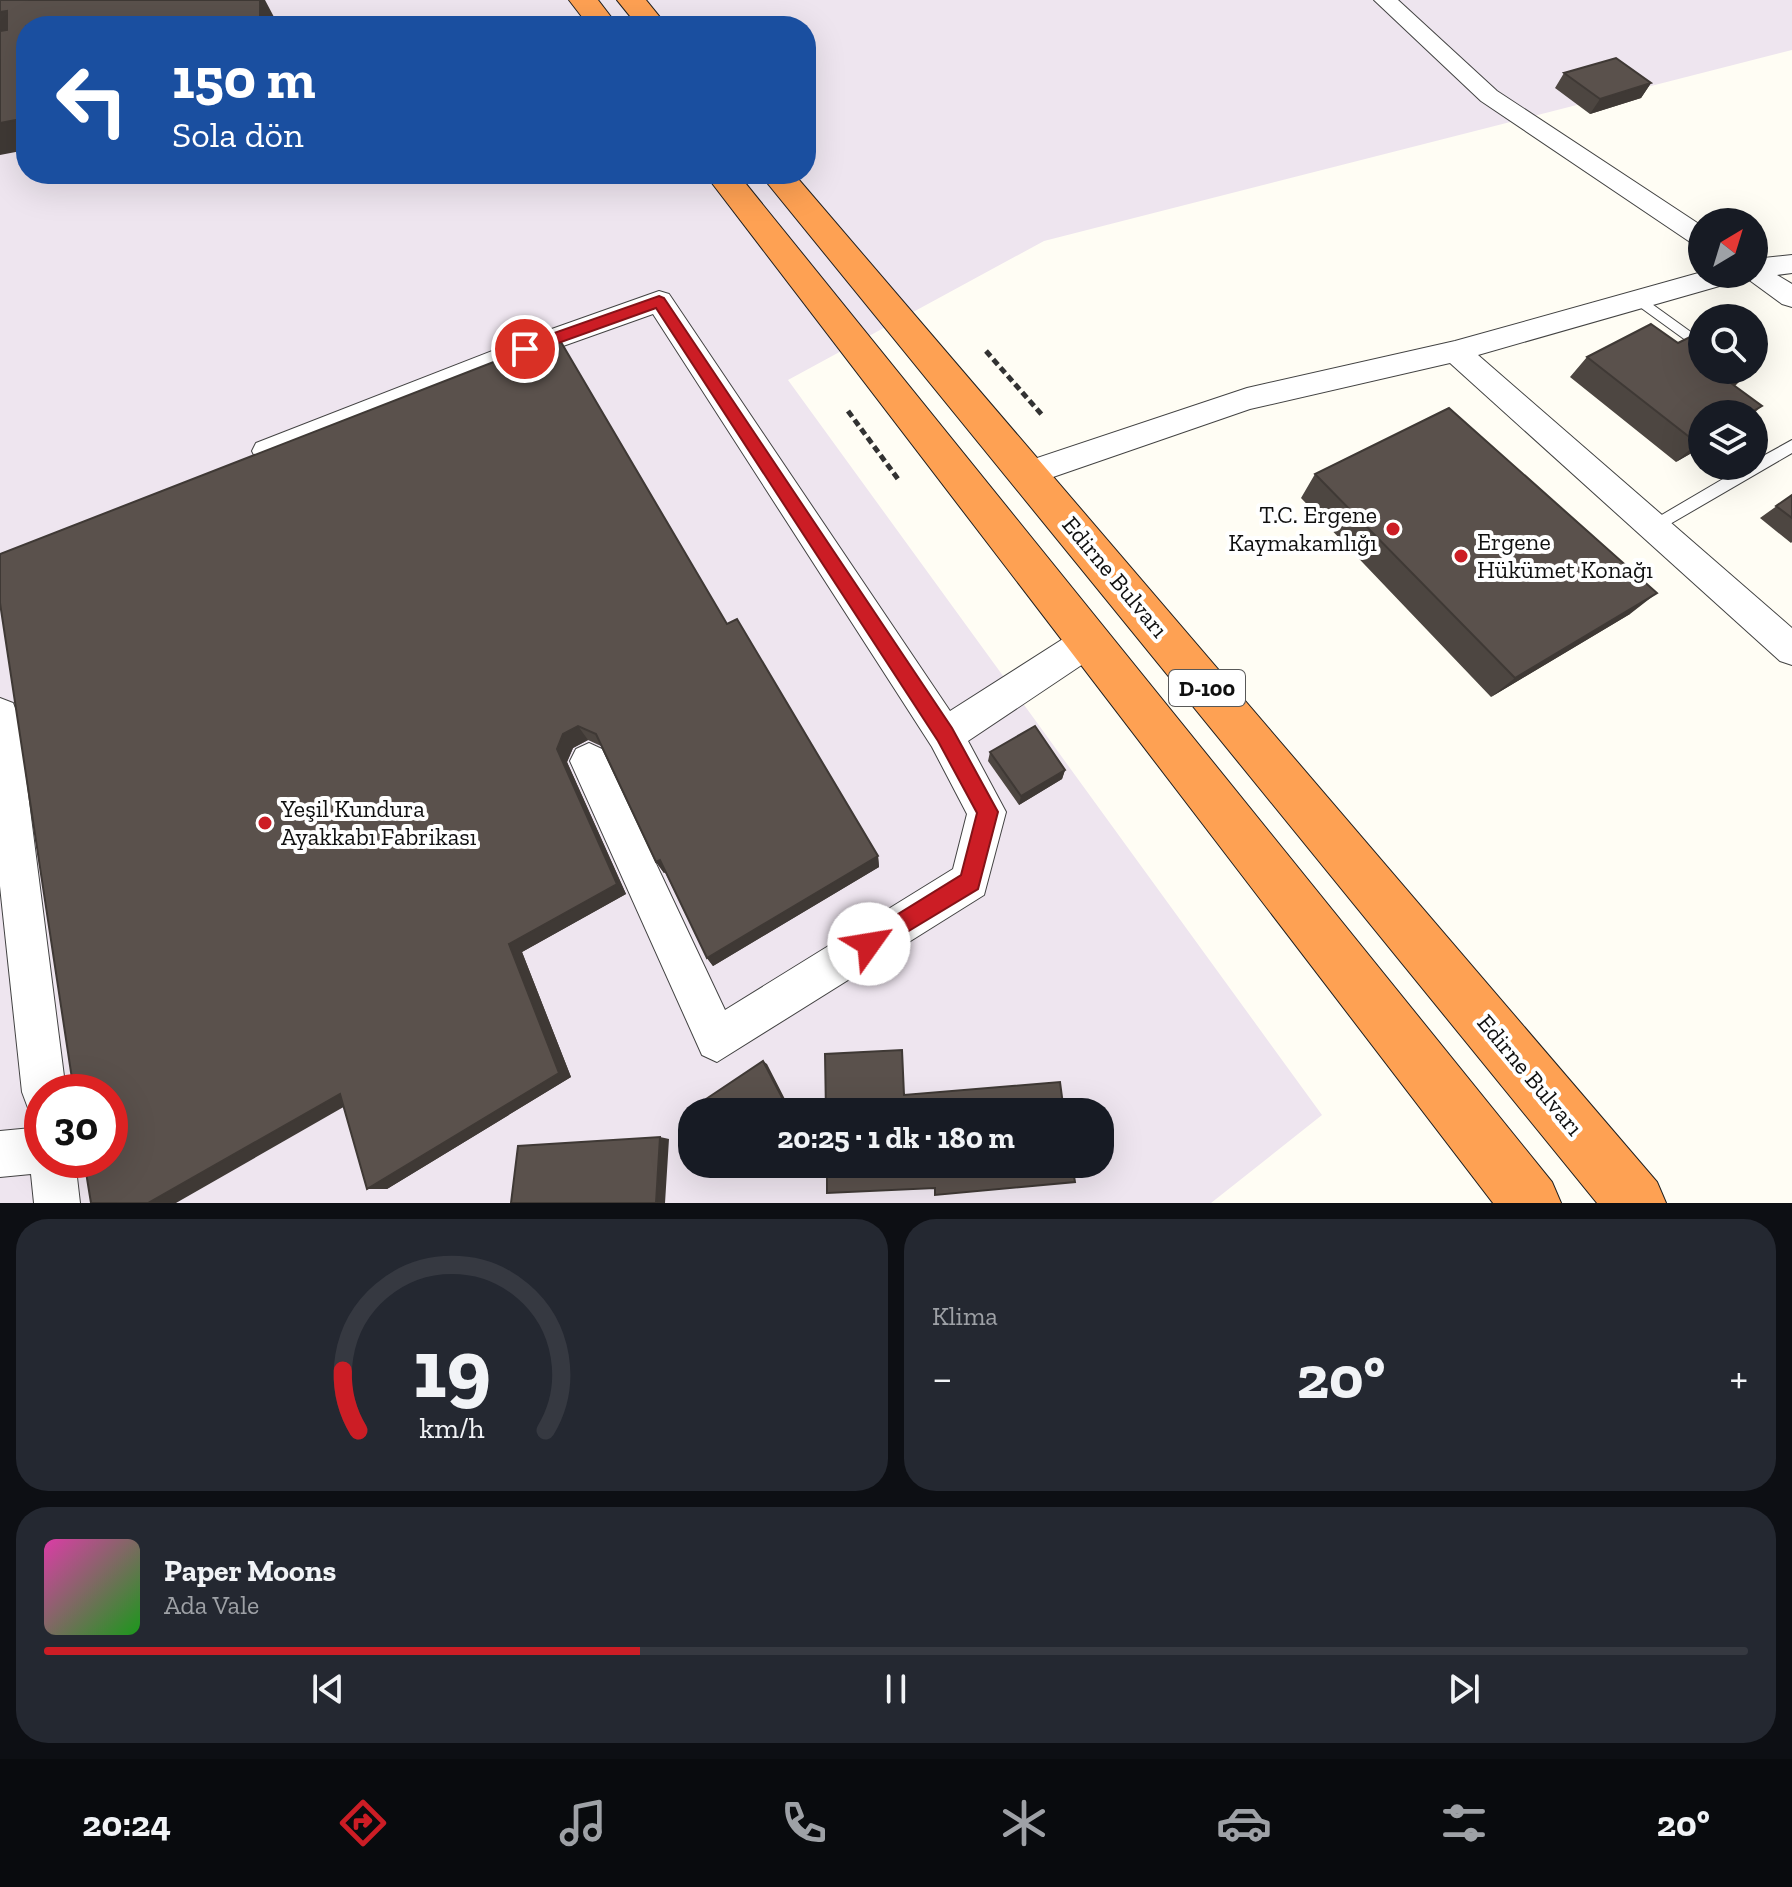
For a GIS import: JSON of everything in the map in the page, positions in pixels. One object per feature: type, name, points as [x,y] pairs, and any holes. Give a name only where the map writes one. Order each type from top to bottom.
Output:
[{"type":"highway","points":[[583,0],[596,16]]},
{"type":"highway","points":[[632,0],[645,16]]},
{"type":"highway","name":"D-100","points":[[729,184],[1531,1203]]},
{"type":"highway","name":"Edirne Bulvarı","points":[[784,184],[1636,1203]]},
{"type":"street","points":[[632,0],[640,0]]},
{"type":"street","points":[[1385,0],[1489,96],[1688,229]]},
{"type":"street","points":[[1768,268],[1792,264]]},
{"type":"street","points":[[1768,280],[1792,297]]},
{"type":"street","points":[[1027,474],[1247,399],[1455,351],[1688,285]]},
{"type":"street","points":[[243,461],[525,349],[659,301],[945,735],[987,812],[970,881],[717,1040],[589,761]]},
{"type":"street","points":[[1455,351],[1792,650]]},
{"type":"street","points":[[945,735],[1089,641]]},
{"type":"street","points":[[0,715],[42,1074]]},
{"type":"street","points":[[0,1154],[24,1152]]},
{"type":"street","points":[[54,1178],[57,1203]]},
{"type":"lane","points":[[1638,299],[1688,336]]},
{"type":"lane","points":[[1653,527],[1792,446]]},
{"type":"path","points":[[986,351],[1042,415]]},
{"type":"path","points":[[848,411],[898,479]]},
{"type":"shaded area","points":[[0,0],[1792,0],[1792,50],[1044,241],[788,380],[1322,1115],[1211,1203],[0,1203]]},
{"type":"building","points":[[0,0],[260,0],[260,16],[16,16],[16,120],[0,123],[0,31],[7,30],[7,11],[0,12]]},
{"type":"building","points":[[1616,58],[1651,83],[1600,99],[1564,73]]},
{"type":"building","points":[[1651,324],[1678,343],[1688,338],[1688,384],[1732,384],[1754,400],[1688,400],[1688,436],[1587,357]]},
{"type":"building","name":"Yeşil Kundura Ayakkabı Fabrikası","points":[[558,337],[727,624],[737,619],[878,856],[707,958],[660,860],[656,862],[596,734],[578,726],[563,734],[557,749],[617,884],[509,944],[559,1073],[367,1189],[340,1094],[148,1203],[91,1203],[87,1178],[128,1178],[128,1074],[71,1074],[0,603],[0,554]]},
{"type":"building","name":"Ergene Hükümet Konağı","points":[[1449,408],[1657,593],[1515,678],[1315,474]]},
{"type":"building","points":[[1792,495],[1792,518],[1776,506]]},
{"type":"building","points":[[1035,726],[1065,770],[1021,796],[990,752]]},
{"type":"building","points":[[902,1050],[904,1095],[1060,1082],[1062,1098],[826,1098],[825,1054]]},
{"type":"building","points":[[763,1061],[782,1098],[708,1098]]},
{"type":"building","points":[[660,1137],[656,1203],[511,1203],[518,1146]]},
{"type":"building","points":[[827,1178],[1074,1178],[1075,1182],[935,1195],[935,1188],[827,1193]]},
{"type":"place","name":"T.C. Ergene Kaymakamlığı","points":[[1393,529]]},
{"type":"place","name":"Ergene Hükümet Konağı","points":[[1461,556]]},
{"type":"place","name":"Yeşil Kundura Ayakkabı Fabrikası","points":[[265,823]]},
{"type":"route","points":[[525,349],[659,301],[945,735],[987,812],[970,881],[869,944]]}]
